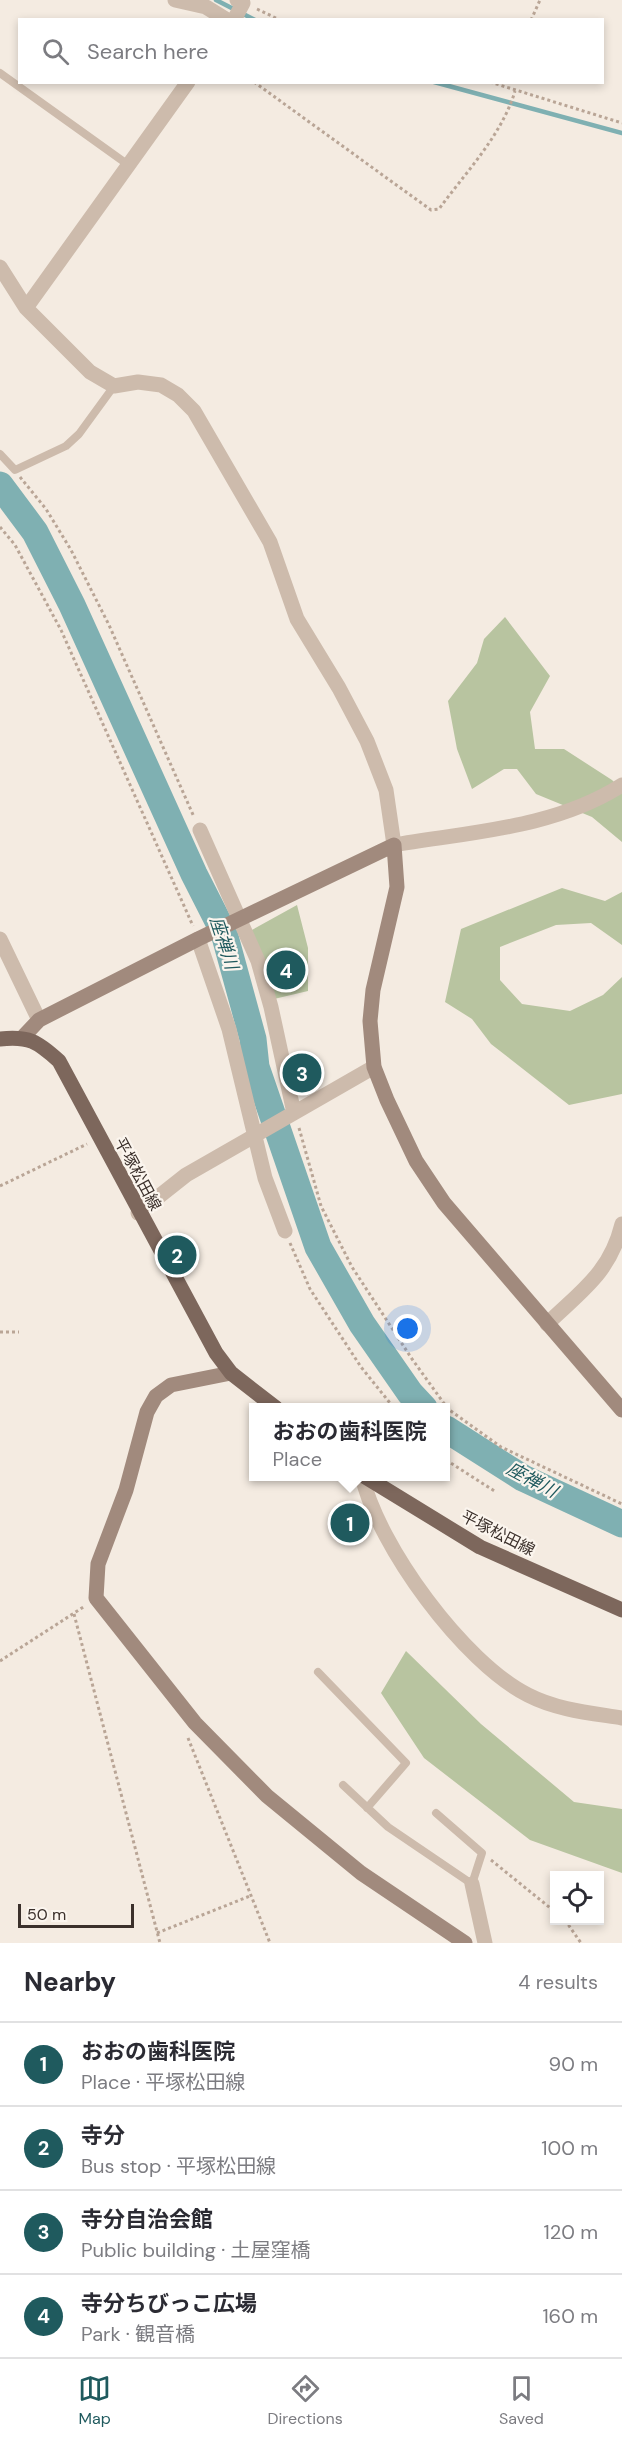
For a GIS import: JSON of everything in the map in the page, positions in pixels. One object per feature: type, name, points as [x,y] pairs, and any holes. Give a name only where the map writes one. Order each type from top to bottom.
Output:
[{"type":"main road","points":[[0,1039],[23,1037]]},
{"type":"main road","name":"平塚松田線","points":[[23,1037],[42,1045],[59,1061],[138,1213],[216,1353],[231,1373],[271,1403]]},
{"type":"main road","name":"平塚松田線","points":[[371,1481],[480,1547],[622,1610]]},
{"type":"street","points":[[175,0],[206,7],[224,18]]},
{"type":"street","points":[[235,18],[240,1]]},
{"type":"street","points":[[26,308],[187,84]]},
{"type":"street","points":[[0,267],[26,308],[90,372],[114,386],[138,382],[161,385],[178,395],[194,411],[270,542],[297,619],[339,688],[367,741],[386,790],[397,887],[373,990],[370,1021],[374,1067],[403,1137],[444,1203],[622,1410]]},
{"type":"street","points":[[23,1037],[39,1020],[198,939],[394,845],[551,818],[622,786]]},
{"type":"street","points":[[200,830],[238,921],[258,961],[271,1007],[294,1113]]},
{"type":"street","points":[[0,939],[39,1020]]},
{"type":"street","points":[[198,939],[229,1029],[255,1136],[285,1230]]},
{"type":"street","points":[[138,1213],[186,1175],[374,1067]]},
{"type":"street","points":[[547,1324],[602,1271],[616,1249],[622,1224]]},
{"type":"street","points":[[231,1373],[171,1385],[156,1396],[147,1412],[126,1490],[98,1564],[96,1598],[195,1723],[267,1796],[361,1873],[465,1943]]},
{"type":"street","points":[[364,1481],[366,1497],[406,1571],[453,1632],[496,1674],[528,1696],[570,1710],[622,1718]]},
{"type":"street","points":[[472,1884],[485,1943]]},
{"type":"lane","points":[[0,73],[127,164]]},
{"type":"lane","points":[[0,454],[15,470],[66,446],[79,434],[114,386]]},
{"type":"lane","points":[[318,1672],[406,1764],[367,1808]]},
{"type":"lane","points":[[343,1785],[388,1827],[472,1884],[482,1853],[436,1813]]},
{"type":"path","points":[[532,18],[540,0]]},
{"type":"path","points":[[240,1],[276,18]]},
{"type":"path","points":[[257,84],[431,210],[439,209],[509,112],[515,91]]},
{"type":"path","points":[[501,84],[515,91],[622,123]]},
{"type":"path","points":[[15,470],[46,509],[71,550],[109,625],[200,830]]},
{"type":"path","points":[[0,527],[15,545],[61,630],[198,939]]},
{"type":"path","points":[[294,1113],[321,1206],[352,1267],[412,1359],[444,1403]]},
{"type":"path","points":[[0,1186],[99,1138]]},
{"type":"path","points":[[285,1230],[310,1289],[361,1367],[391,1403]]},
{"type":"path","points":[[0,1332],[19,1332]]},
{"type":"path","points":[[450,1409],[501,1447],[622,1504]]},
{"type":"path","points":[[450,1463],[496,1492]]},
{"type":"path","points":[[0,1661],[74,1614],[160,1943]]},
{"type":"path","points":[[185,1731],[270,1943]]},
{"type":"path","points":[[482,1853],[550,1907]]},
{"type":"path","points":[[157,1933],[250,1896]]},
{"type":"path","points":[[568,1925],[581,1943]]},
{"type":"green space","points":[[505,617],[550,676],[530,712],[535,749],[564,749],[612,780],[622,790],[622,842],[592,817],[536,794],[517,769],[504,769],[472,789],[457,749],[448,701],[477,663],[484,639]]},
{"type":"green space","points":[[562,888],[605,901],[622,892],[622,945],[591,923],[556,925],[500,947],[500,980],[522,1004],[570,1011],[603,995],[622,977],[622,1094],[569,1105],[491,1044],[472,1019],[445,1002],[461,929]]},
{"type":"green space","points":[[297,905],[308,948],[308,991],[274,999],[250,931]]},
{"type":"green space","points":[[406,1651],[481,1724],[574,1802],[622,1809],[622,1873],[530,1840],[424,1758],[381,1693]]},
{"type":"waterway","points":[[216,0],[251,18]]},
{"type":"waterway","points":[[441,84],[622,133]]},
{"type":"waterway","name":"座禅川","points":[[0,485],[35,532],[72,605],[194,874],[224,933],[253,1039],[256,1067],[318,1247],[362,1324],[419,1403]]},
{"type":"waterway","name":"座禅川","points":[[450,1432],[523,1478],[622,1524]]},
{"type":"place","name":"寺分ちびっこ広場","points":[[286,970]]},
{"type":"place","name":"寺分自治会館","points":[[302,1073]]},
{"type":"place","name":"寺分","points":[[177,1255]]},
{"type":"place","name":"おおの歯科医院","points":[[350,1523]]}]
